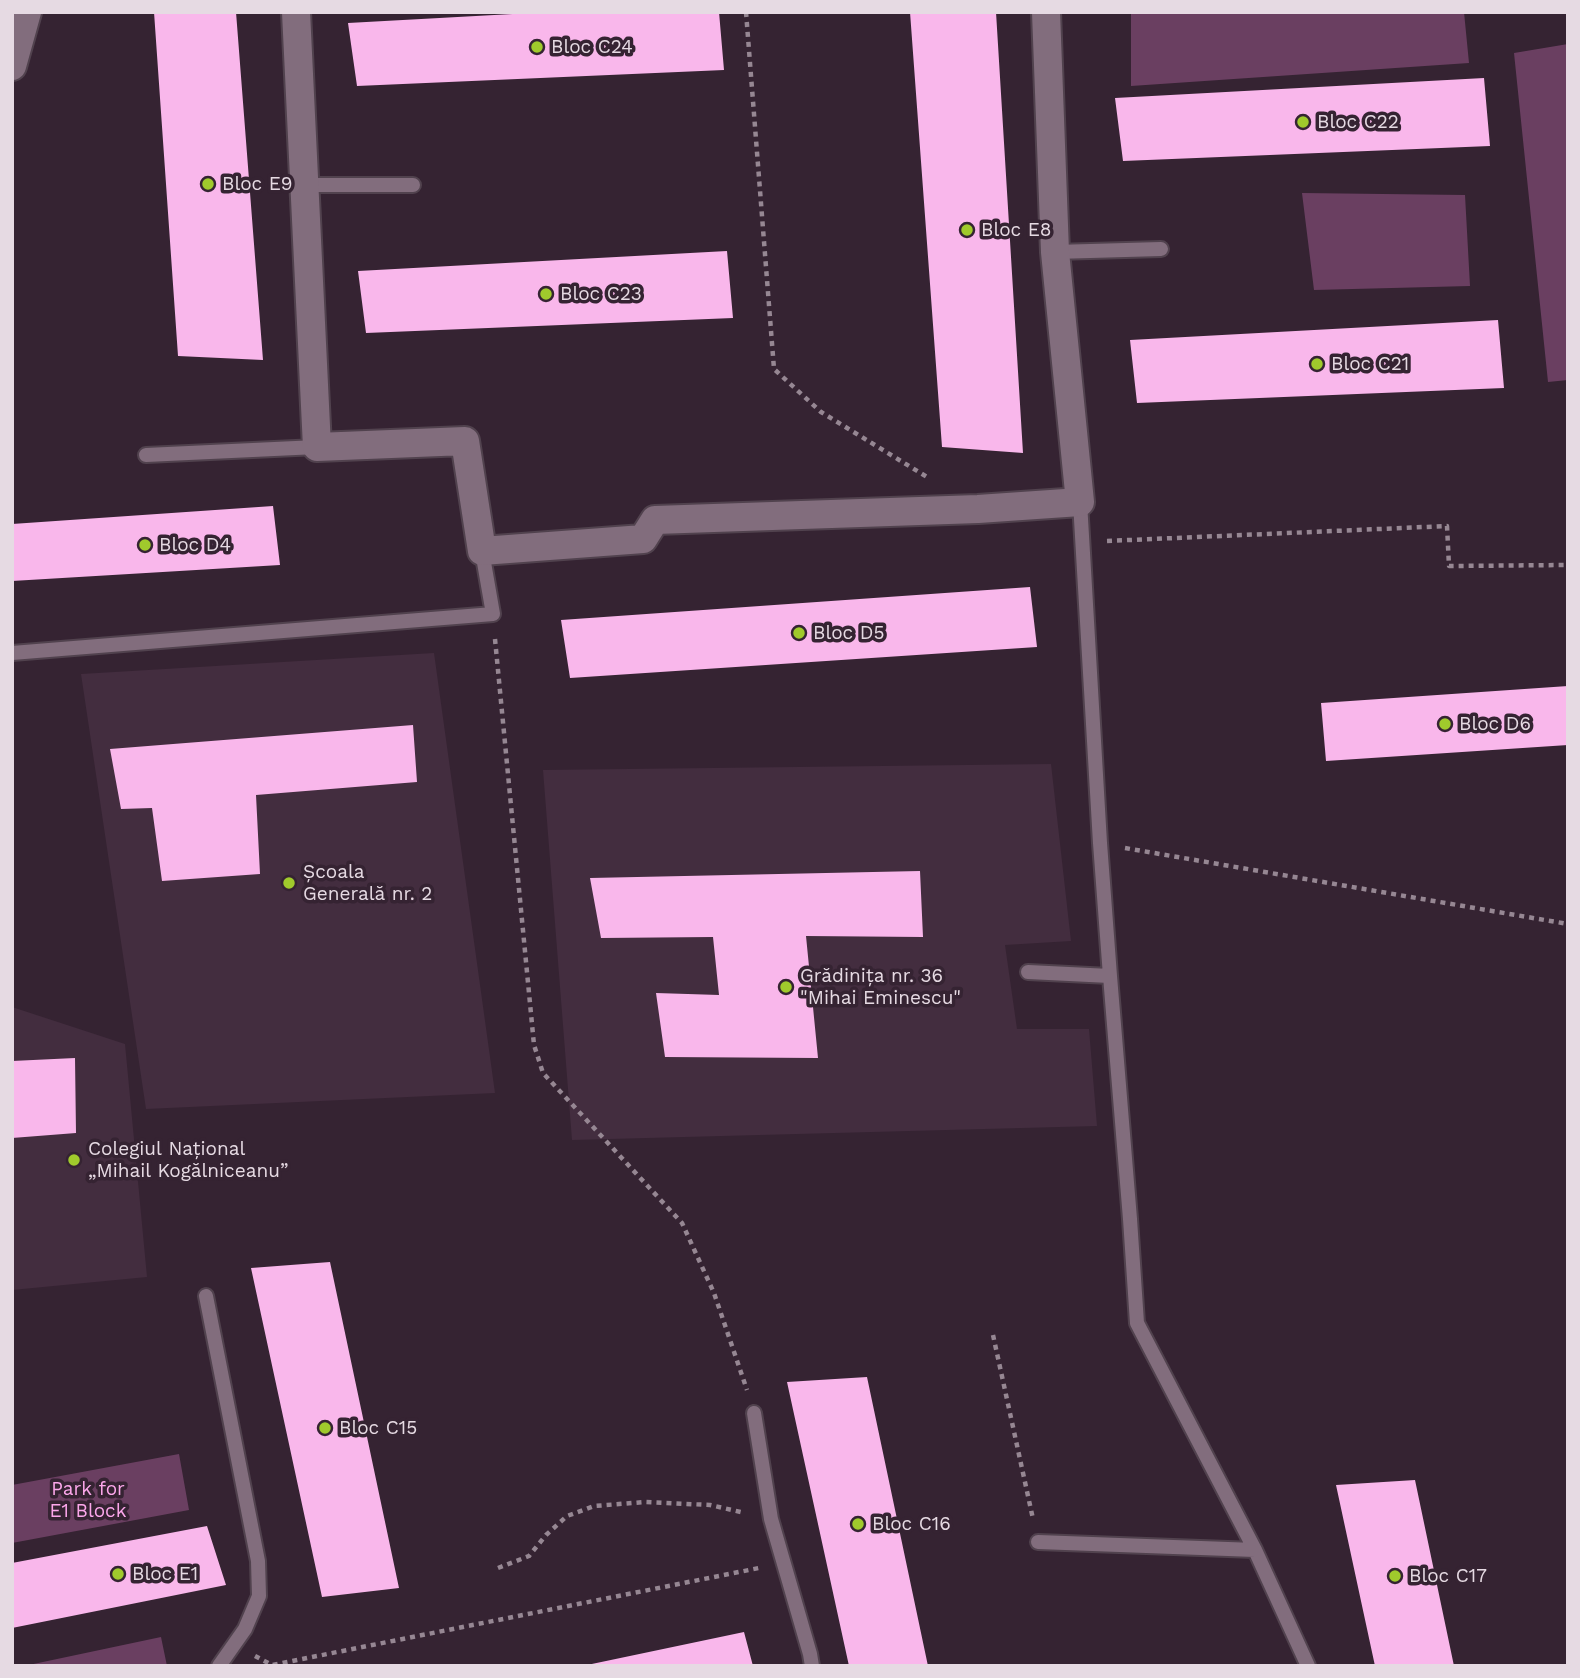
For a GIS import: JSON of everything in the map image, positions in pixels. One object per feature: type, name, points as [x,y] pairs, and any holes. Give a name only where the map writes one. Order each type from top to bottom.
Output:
[{"type":"street","points":[[12,66],[27,12]]},
{"type":"street","points":[[296,12],[317,447],[465,441],[482,551],[643,539],[655,520],[978,509],[1080,502],[1055,252],[1046,12]]},
{"type":"lane","points":[[305,185],[413,185]]},
{"type":"lane","points":[[1055,252],[1161,249]]},
{"type":"lane","points":[[146,455],[317,447]]},
{"type":"lane","points":[[1080,502],[1100,843],[1137,1323],[1255,1550],[1308,1666]]},
{"type":"lane","points":[[12,653],[492,614],[482,551]]},
{"type":"lane","points":[[1028,972],[1110,976]]},
{"type":"lane","points":[[206,1296],[258,1561],[260,1596],[245,1629],[219,1666]]},
{"type":"lane","points":[[754,1413],[771,1519],[810,1654],[811,1666]]},
{"type":"lane","points":[[1038,1542],[1255,1550]]},
{"type":"path","points":[[746,12],[774,369],[821,412],[933,481]]},
{"type":"path","points":[[1081,542],[1447,526],[1449,566],[1568,565]]},
{"type":"path","points":[[492,614],[534,1045],[543,1073],[682,1223],[714,1293],[754,1413]]},
{"type":"path","points":[[1100,843],[1568,924]]},
{"type":"path","points":[[993,1335],[1038,1542]]},
{"type":"path","points":[[498,1568],[528,1556],[567,1516],[594,1506],[645,1502],[710,1505],[771,1519]]},
{"type":"path","points":[[235,1645],[272,1665],[784,1563]]},
{"type":"shaded area","name":"Școala Generală nr. 2","points":[[434,653],[495,1093],[146,1109],[81,674]]},
{"type":"shaded area","name":"Grădinița nr. 36 \"Mihai Eminescu\"","points":[[1051,764],[1071,941],[1005,945],[1017,1029],[1089,1029],[1097,1126],[572,1140],[543,770]]},
{"type":"shaded area","name":"Colegiul Național „Mihail Kogălniceanu”","points":[[12,1007],[125,1044],[147,1277],[12,1290]]},
{"type":"green space","points":[[1131,12],[1464,12],[1469,63],[1131,86]]},
{"type":"green space","points":[[1568,44],[1568,380],[1548,382],[1514,53]]},
{"type":"green space","points":[[1302,193],[1465,195],[1470,286],[1314,290]]},
{"type":"green space","name":"Park for E1 Block","points":[[179,1454],[189,1510],[12,1543],[12,1485]]},
{"type":"green space","points":[[161,1637],[167,1666],[24,1666]]},
{"type":"building","name":"Bloc E9","points":[[154,12],[236,12],[263,360],[178,356]]},
{"type":"building","name":"Bloc C24","points":[[549,12],[719,12],[724,70],[357,86],[348,23]]},
{"type":"building","name":"Bloc E8","points":[[910,12],[996,12],[1023,453],[942,447]]},
{"type":"building","name":"Bloc C22","points":[[1484,78],[1490,146],[1123,161],[1115,98]]},
{"type":"building","name":"Bloc C23","points":[[727,251],[733,318],[366,333],[358,271]]},
{"type":"building","name":"Bloc C21","points":[[1498,320],[1504,388],[1137,403],[1130,340]]},
{"type":"building","name":"Bloc D4","points":[[273,506],[280,565],[12,581],[12,524]]},
{"type":"building","name":"Bloc D5","points":[[1030,587],[1037,647],[570,678],[561,620]]},
{"type":"building","name":"Bloc D6","points":[[1568,686],[1568,745],[1326,761],[1321,703]]},
{"type":"building","points":[[413,725],[417,782],[256,795],[260,874],[162,881],[152,808],[121,809],[110,749]]},
{"type":"building","points":[[920,871],[923,937],[806,936],[818,1058],[665,1057],[656,993],[719,995],[713,937],[601,938],[590,878]]},
{"type":"building","points":[[75,1058],[76,1133],[12,1138],[12,1061]]},
{"type":"building","name":"Bloc C15","points":[[330,1262],[399,1588],[322,1597],[251,1268]]},
{"type":"building","name":"Bloc C16","points":[[867,1377],[928,1666],[849,1666],[787,1382]]},
{"type":"building","name":"Bloc C17","points":[[1415,1480],[1454,1666],[1375,1666],[1336,1485]]},
{"type":"building","name":"Bloc E1","points":[[207,1526],[226,1585],[12,1628],[12,1563]]},
{"type":"building","points":[[744,1632],[753,1666],[587,1666],[587,1665]]},
{"type":"place","name":"Bloc C24","points":[[537,47]]},
{"type":"place","name":"Bloc C22","points":[[1303,122]]},
{"type":"place","name":"Bloc E9","points":[[208,184]]},
{"type":"place","name":"Bloc E8","points":[[967,230]]},
{"type":"place","name":"Bloc C23","points":[[546,294]]},
{"type":"place","name":"Bloc C21","points":[[1317,364]]},
{"type":"place","name":"Bloc D4","points":[[145,545]]},
{"type":"place","name":"Bloc D5","points":[[799,633]]},
{"type":"place","name":"Bloc D6","points":[[1445,724]]},
{"type":"place","name":"Școala Generală nr. 2","points":[[289,883]]},
{"type":"place","name":"Grădinița nr. 36 \"Mihai Eminescu\"","points":[[786,987]]},
{"type":"place","name":"Colegiul Național „Mihail Kogălniceanu”","points":[[74,1160]]},
{"type":"place","name":"Bloc C15","points":[[325,1428]]},
{"type":"place","name":"Bloc C16","points":[[858,1524]]},
{"type":"place","name":"Bloc E1","points":[[118,1574]]},
{"type":"place","name":"Bloc C17","points":[[1395,1576]]}]
